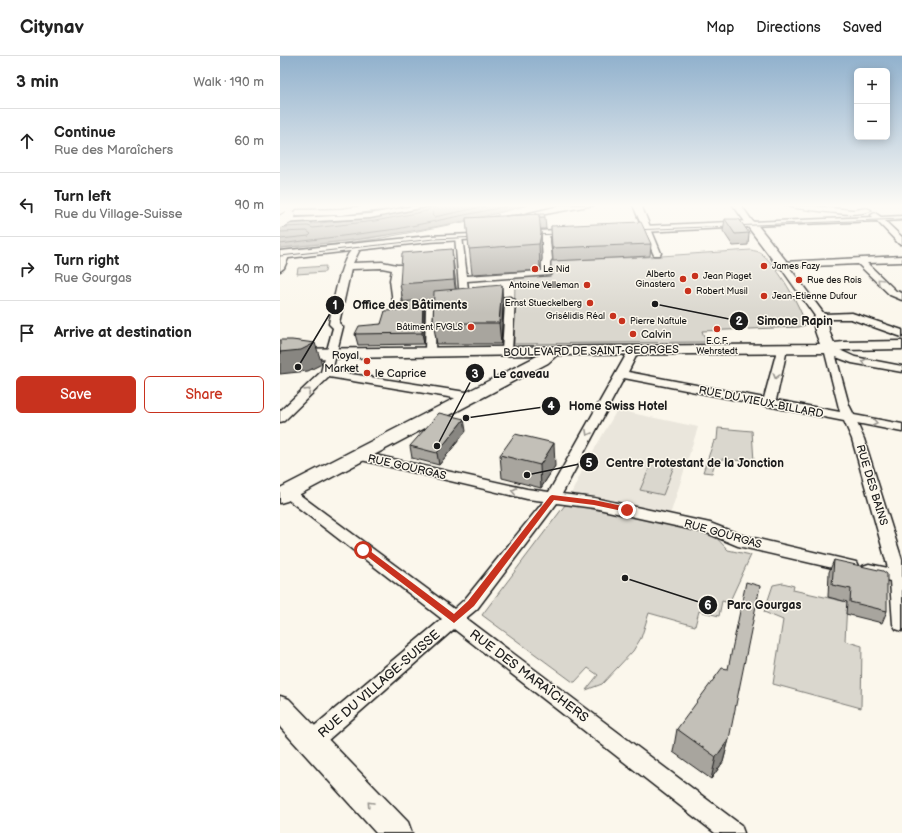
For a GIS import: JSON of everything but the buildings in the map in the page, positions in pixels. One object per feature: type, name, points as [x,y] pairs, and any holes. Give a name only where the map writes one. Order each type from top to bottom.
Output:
[{"type":"street","points":[[280,268],[283,254],[410,241]]},
{"type":"street","points":[[461,241],[457,264],[463,279],[466,304]]},
{"type":"street","points":[[463,279],[547,273],[546,241]]},
{"type":"street","points":[[652,241],[657,253]]},
{"type":"street","points":[[764,241],[821,318],[822,331],[828,349],[852,360],[902,369]]},
{"type":"street","points":[[280,418],[326,373],[333,353],[338,328],[334,324],[348,266],[355,252]]},
{"type":"street","points":[[783,265],[902,259]]},
{"type":"street","points":[[860,261],[902,297]]},
{"type":"street","points":[[348,266],[382,265],[397,268],[429,266]]},
{"type":"street","points":[[397,268],[396,308],[510,300],[507,352]]},
{"type":"street","points":[[430,352],[431,306]]},
{"type":"street","points":[[821,318],[852,316],[902,334]]},
{"type":"street","name":"BOULEVARD DE SAINT-GEORGES","points":[[280,354],[507,352],[529,360],[543,360],[550,354],[550,351],[780,348],[828,349],[844,346],[902,345]]},
{"type":"street","points":[[769,403],[781,354],[780,348]]},
{"type":"street","name":"RUE DES BAINS","points":[[828,349],[843,405],[858,439],[900,576],[902,624]]},
{"type":"street","name":"RUE DU VILLAGE-SUISSE","points":[[312,741],[471,604],[552,498],[634,350]]},
{"type":"street","points":[[283,494],[472,397],[529,360]]},
{"type":"street","points":[[326,373],[472,397]]},
{"type":"street","name":"RUE DU VIEUX-BILLARD","points":[[621,374],[902,428]]},
{"type":"street","name":"RUE GOURGAS","points":[[357,455],[493,486],[552,498],[594,503],[710,528],[738,540],[900,576]]},
{"type":"street","name":"RUE DES MARAÎCHERS","points":[[283,494],[454,619],[733,833]]},
{"type":"street","points":[[280,708],[397,833]]},
{"type":"shaded area","points":[[341,241],[359,241],[280,251],[280,248]]},
{"type":"shaded area","points":[[751,250],[761,253],[782,277],[799,307],[806,325],[799,327],[702,331],[706,342],[514,344],[515,277],[552,275],[550,261],[646,257]]},
{"type":"shaded area","points":[[326,266],[325,272],[297,274],[298,268]]},
{"type":"shaded area","points":[[617,410],[698,427],[670,515],[571,494],[583,469]]},
{"type":"shaded area","points":[[718,428],[752,431],[754,462],[723,459],[715,461],[712,473],[703,472],[714,441],[717,440]]},
{"type":"shaded area","points":[[652,462],[674,466],[663,495],[640,490]]},
{"type":"shaded area","points":[[565,505],[593,505],[710,531],[728,550],[751,555],[729,603],[722,601],[719,616],[699,611],[695,626],[649,613],[641,638],[633,651],[602,684],[586,690],[598,675],[588,668],[575,682],[573,682],[482,615]]},
{"type":"shaded area","points":[[783,583],[794,586],[793,590],[847,602],[845,641],[862,646],[861,708],[773,684],[783,620],[764,612],[773,585]]},
{"type":"water","points":[[280,241],[341,241],[280,248]]},
{"type":"tram line","points":[[280,256],[414,241]]},
{"type":"place","name":"James Fazy","points":[[764,266]]},
{"type":"place","name":"Le Nid","points":[[535,269]]},
{"type":"place","name":"Jean Piaget","points":[[695,276]]},
{"type":"place","name":"Alberto Ginastera","points":[[683,279]]},
{"type":"place","name":"Rue des Rois","points":[[799,280]]},
{"type":"place","name":"Antoine Velleman","points":[[587,285]]},
{"type":"place","name":"Robert Musil","points":[[688,291]]},
{"type":"place","name":"Jean-Etienne Dufour","points":[[764,296]]},
{"type":"place","name":"Ernst Stueckelberg","points":[[590,303]]},
{"type":"place","name":"Simone Rapin","points":[[655,304]]},
{"type":"place","name":"Grisélidis Réal","points":[[613,316]]},
{"type":"place","name":"Pierre Naftule","points":[[622,321]]},
{"type":"place","name":"Bâtiment FVGLS","points":[[471,327]]},
{"type":"place","name":"E.C.F. Wehrstedt","points":[[717,329]]},
{"type":"place","name":"Calvin","points":[[633,334]]},
{"type":"place","name":"Royal Market","points":[[367,361]]},
{"type":"place","name":"Office des Bâtiments","points":[[298,367]]},
{"type":"place","name":"le Caprice","points":[[367,373]]},
{"type":"place","name":"Home Swiss Hotel","points":[[466,418]]},
{"type":"place","name":"Le caveau","points":[[437,446]]},
{"type":"place","name":"Centre Protestant de la Jonction","points":[[527,475]]},
{"type":"place","name":"Parc Gourgas","points":[[625,578]]},
{"type":"route","points":[[363,550],[454,619],[471,604],[550,504],[552,498],[594,503],[627,510]]}]
